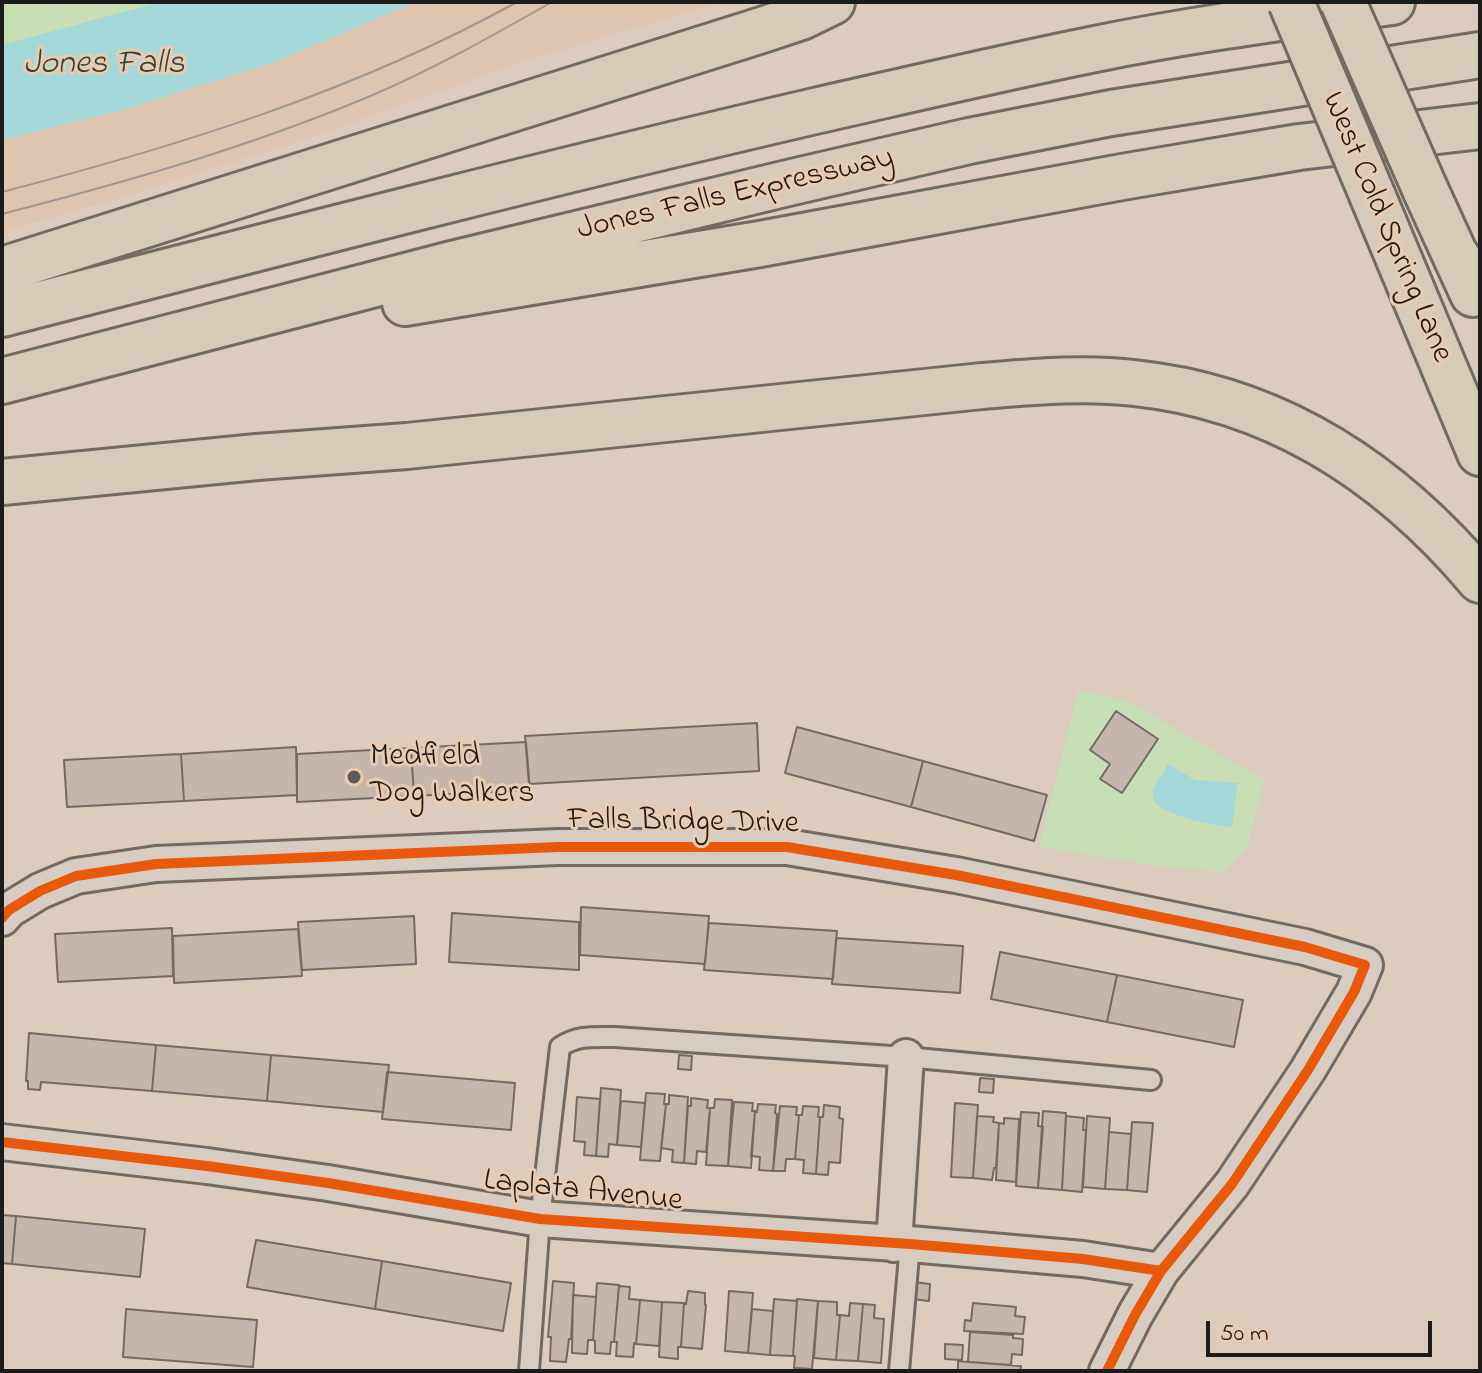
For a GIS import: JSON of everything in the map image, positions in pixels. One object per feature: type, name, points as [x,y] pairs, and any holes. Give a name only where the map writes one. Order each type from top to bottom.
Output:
[{"type":"main road","points":[[2,270],[750,34],[801,17],[832,2]]},
{"type":"main road","name":"West Cold Spring Lane","points":[[1291,2],[1480,453]]},
{"type":"main road","points":[[1244,23],[1342,2]]},
{"type":"main road","name":"West Cold Spring Lane","points":[[1342,2],[1425,189],[1468,275],[1480,311]]},
{"type":"main road","name":"Jones Falls Expressway","points":[[2,314],[437,202],[954,79],[1097,48],[1392,2]]},
{"type":"main road","name":"Jones Falls Expressway","points":[[2,381],[452,264],[969,141],[1111,113],[1480,55]]},
{"type":"main road","points":[[122,350],[760,244],[1270,152],[1480,126]]},
{"type":"main road","points":[[2,482],[407,446],[982,386],[1064,380],[1133,382],[1191,391],[1256,413],[1315,438],[1361,468],[1415,511],[1480,580]]},
{"type":"street","name":"Falls Bridge Drive","points":[[2,918],[9,910],[40,891],[76,876],[156,864],[558,847],[787,847],[970,878],[1305,947],[1365,965],[1354,992],[1308,1070],[1232,1184],[1161,1271]]},
{"type":"street","points":[[902,1244],[906,1057]]},
{"type":"street","name":"Laplata Avenue","points":[[2,1142],[328,1183],[540,1219],[1083,1259],[1161,1271]]},
{"type":"street","points":[[1107,1371],[1161,1271]]},
{"type":"lane","points":[[529,1371],[540,1219],[560,1047],[571,1040],[615,1037],[906,1057],[1151,1080]]},
{"type":"lane","points":[[899,1371],[902,1244]]},
{"type":"shaded area","points":[[416,2],[723,2],[519,63],[318,135],[2,232],[2,140],[123,110],[275,62]]},
{"type":"green space","points":[[2,2],[161,2],[2,45]]},
{"type":"green space","points":[[1078,690],[1130,702],[1265,780],[1247,847],[1224,872],[1169,868],[1039,847]]},
{"type":"water","name":"Jones Falls","points":[[161,2],[416,2],[275,62],[123,110],[2,140],[2,45]]},
{"type":"water","points":[[1168,764],[1195,780],[1238,783],[1232,827],[1192,820],[1155,804],[1152,791]]},
{"type":"building","points":[[1116,711],[1158,739],[1122,793],[1100,779],[1110,764],[1090,750]]},
{"type":"building","points":[[757,723],[759,771],[529,784],[525,736]]},
{"type":"building","points":[[797,727],[923,761],[911,807],[785,773]]},
{"type":"building","points":[[526,742],[530,790],[414,796],[411,748]]},
{"type":"building","points":[[296,747],[297,795],[184,801],[181,754]]},
{"type":"building","points":[[411,748],[414,796],[297,802],[297,754]]},
{"type":"building","points":[[181,754],[184,801],[67,807],[64,760]]},
{"type":"building","points":[[923,761],[1047,795],[1034,841],[911,807]]},
{"type":"building","points":[[581,907],[709,916],[705,964],[580,955]]},
{"type":"building","points":[[452,913],[579,922],[579,970],[449,962]]},
{"type":"building","points":[[414,916],[416,964],[302,970],[298,922]]},
{"type":"building","points":[[709,923],[837,931],[833,979],[704,970]]},
{"type":"building","points":[[172,928],[173,976],[58,982],[55,934]]},
{"type":"building","points":[[298,929],[302,976],[174,983],[173,936]]},
{"type":"building","points":[[836,938],[963,946],[960,993],[832,984]]},
{"type":"building","points":[[1000,952],[1117,975],[1107,1022],[991,999]]},
{"type":"building","points":[[1117,975],[1243,1000],[1234,1047],[1107,1022]]},
{"type":"building","points":[[29,1033],[156,1045],[152,1091],[41,1082],[40,1090],[28,1089]]},
{"type":"building","points":[[156,1045],[271,1055],[267,1101],[152,1091]]},
{"type":"building","points":[[271,1055],[389,1065],[383,1112],[267,1101]]},
{"type":"building","points":[[679,1055],[692,1056],[691,1070],[678,1069]]},
{"type":"building","points":[[387,1072],[515,1083],[511,1130],[382,1119]]},
{"type":"building","points":[[980,1078],[994,1079],[993,1093],[979,1092]]},
{"type":"building","points":[[601,1088],[621,1090],[617,1145],[609,1144],[608,1157],[596,1156]]},
{"type":"building","points":[[646,1093],[665,1094],[660,1161],[640,1160]]},
{"type":"building","points":[[669,1095],[688,1097],[684,1163],[672,1162],[673,1150],[661,1148]]},
{"type":"building","points":[[577,1097],[600,1099],[596,1156],[584,1155],[585,1142],[574,1141]]},
{"type":"building","points":[[691,1098],[708,1100],[707,1108],[710,1108],[706,1152],[697,1151],[696,1164],[684,1163]]},
{"type":"building","points":[[715,1099],[732,1100],[728,1166],[706,1165],[710,1108],[714,1108]]},
{"type":"building","points":[[621,1101],[645,1103],[641,1147],[617,1145]]},
{"type":"building","points":[[734,1102],[753,1103],[751,1168],[728,1166]]},
{"type":"building","points":[[955,1103],[978,1105],[973,1178],[951,1177]]},
{"type":"building","points":[[758,1104],[776,1105],[773,1171],[759,1170],[760,1157],[751,1156]]},
{"type":"building","points":[[824,1105],[840,1107],[839,1118],[843,1119],[840,1163],[829,1162],[828,1175],[816,1174],[820,1117],[823,1117]]},
{"type":"building","points":[[780,1106],[797,1107],[795,1159],[786,1159],[785,1171],[773,1171]]},
{"type":"building","points":[[803,1106],[819,1107],[816,1174],[803,1173],[804,1160],[795,1159],[799,1115],[802,1115]]},
{"type":"building","points":[[1043,1111],[1066,1113],[1062,1190],[1038,1188]]},
{"type":"building","points":[[1021,1112],[1039,1113],[1038,1126],[1043,1127],[1038,1188],[1016,1186]]},
{"type":"building","points":[[977,1116],[994,1117],[993,1122],[999,1123],[996,1168],[992,1180],[973,1178]]},
{"type":"building","points":[[1066,1116],[1084,1118],[1082,1192],[1062,1190]]},
{"type":"building","points":[[1087,1116],[1110,1118],[1105,1189],[1083,1187]]},
{"type":"building","points":[[1004,1118],[1019,1119],[1016,1182],[996,1180],[999,1123],[1004,1124]]},
{"type":"building","points":[[1132,1122],[1153,1123],[1147,1192],[1127,1190]]},
{"type":"building","points":[[1109,1132],[1131,1134],[1127,1190],[1105,1189]]},
{"type":"building","points":[[2,1215],[16,1216],[12,1264],[2,1263]]},
{"type":"building","points":[[16,1216],[145,1229],[140,1277],[12,1264]]},
{"type":"building","points":[[256,1240],[382,1261],[375,1309],[247,1287]]},
{"type":"building","points":[[382,1261],[511,1283],[503,1331],[375,1309]]},
{"type":"building","points":[[553,1281],[574,1283],[571,1339],[566,1362],[550,1361],[551,1337],[548,1337]]},
{"type":"building","points":[[914,1282],[930,1284],[929,1301],[912,1299]]},
{"type":"building","points":[[597,1283],[619,1285],[614,1342],[611,1342],[610,1354],[595,1353]]},
{"type":"building","points":[[619,1286],[630,1287],[629,1299],[640,1300],[633,1357],[616,1356],[617,1342],[614,1342]]},
{"type":"building","points":[[688,1291],[705,1293],[702,1349],[681,1347],[684,1303]]},
{"type":"building","points":[[729,1291],[753,1293],[748,1353],[725,1351]]},
{"type":"building","points":[[573,1295],[596,1297],[593,1340],[588,1340],[587,1354],[572,1353]]},
{"type":"building","points":[[774,1299],[797,1301],[793,1356],[770,1355]]},
{"type":"building","points":[[797,1299],[818,1301],[812,1369],[794,1368]]},
{"type":"building","points":[[640,1300],[662,1302],[659,1346],[636,1344]]},
{"type":"building","points":[[818,1301],[837,1302],[837,1315],[840,1315],[836,1360],[814,1358]]},
{"type":"building","points":[[662,1302],[684,1303],[678,1359],[659,1357]]},
{"type":"building","points":[[850,1303],[863,1304],[858,1361],[836,1360],[840,1315],[849,1316]]},
{"type":"building","points":[[973,1303],[1016,1307],[1015,1316],[1025,1317],[1023,1334],[964,1331],[965,1320],[971,1321]]},
{"type":"building","points":[[863,1304],[875,1305],[874,1318],[884,1319],[881,1363],[858,1361]]},
{"type":"building","points":[[126,1309],[257,1320],[253,1367],[123,1357]]},
{"type":"building","points":[[752,1309],[773,1311],[770,1355],[748,1353]]},
{"type":"building","points":[[970,1332],[1013,1335],[1013,1338],[1023,1339],[1022,1355],[1012,1354],[1011,1365],[968,1362]]},
{"type":"building","points":[[945,1344],[963,1345],[962,1360],[945,1359]]},
{"type":"building","points":[[958,1361],[1021,1366],[1020,1371],[958,1370]]},
{"type":"tram line","points":[[2,192],[266,113],[394,63],[517,2]]},
{"type":"tram line","points":[[2,214],[187,162],[323,115],[415,76],[552,2]]},
{"type":"cycle path","points":[[2,918],[9,910],[40,891],[76,876],[156,864],[558,847],[787,847],[956,875],[1305,947],[1365,965],[1354,992],[1308,1070],[1232,1184],[1161,1271],[1107,1371]]},
{"type":"cycle path","points":[[2,1142],[328,1183],[540,1219],[910,1244],[1083,1259],[1161,1271]]},
{"type":"place","name":"Medfield Dog Walkers","points":[[354,777]]}]
